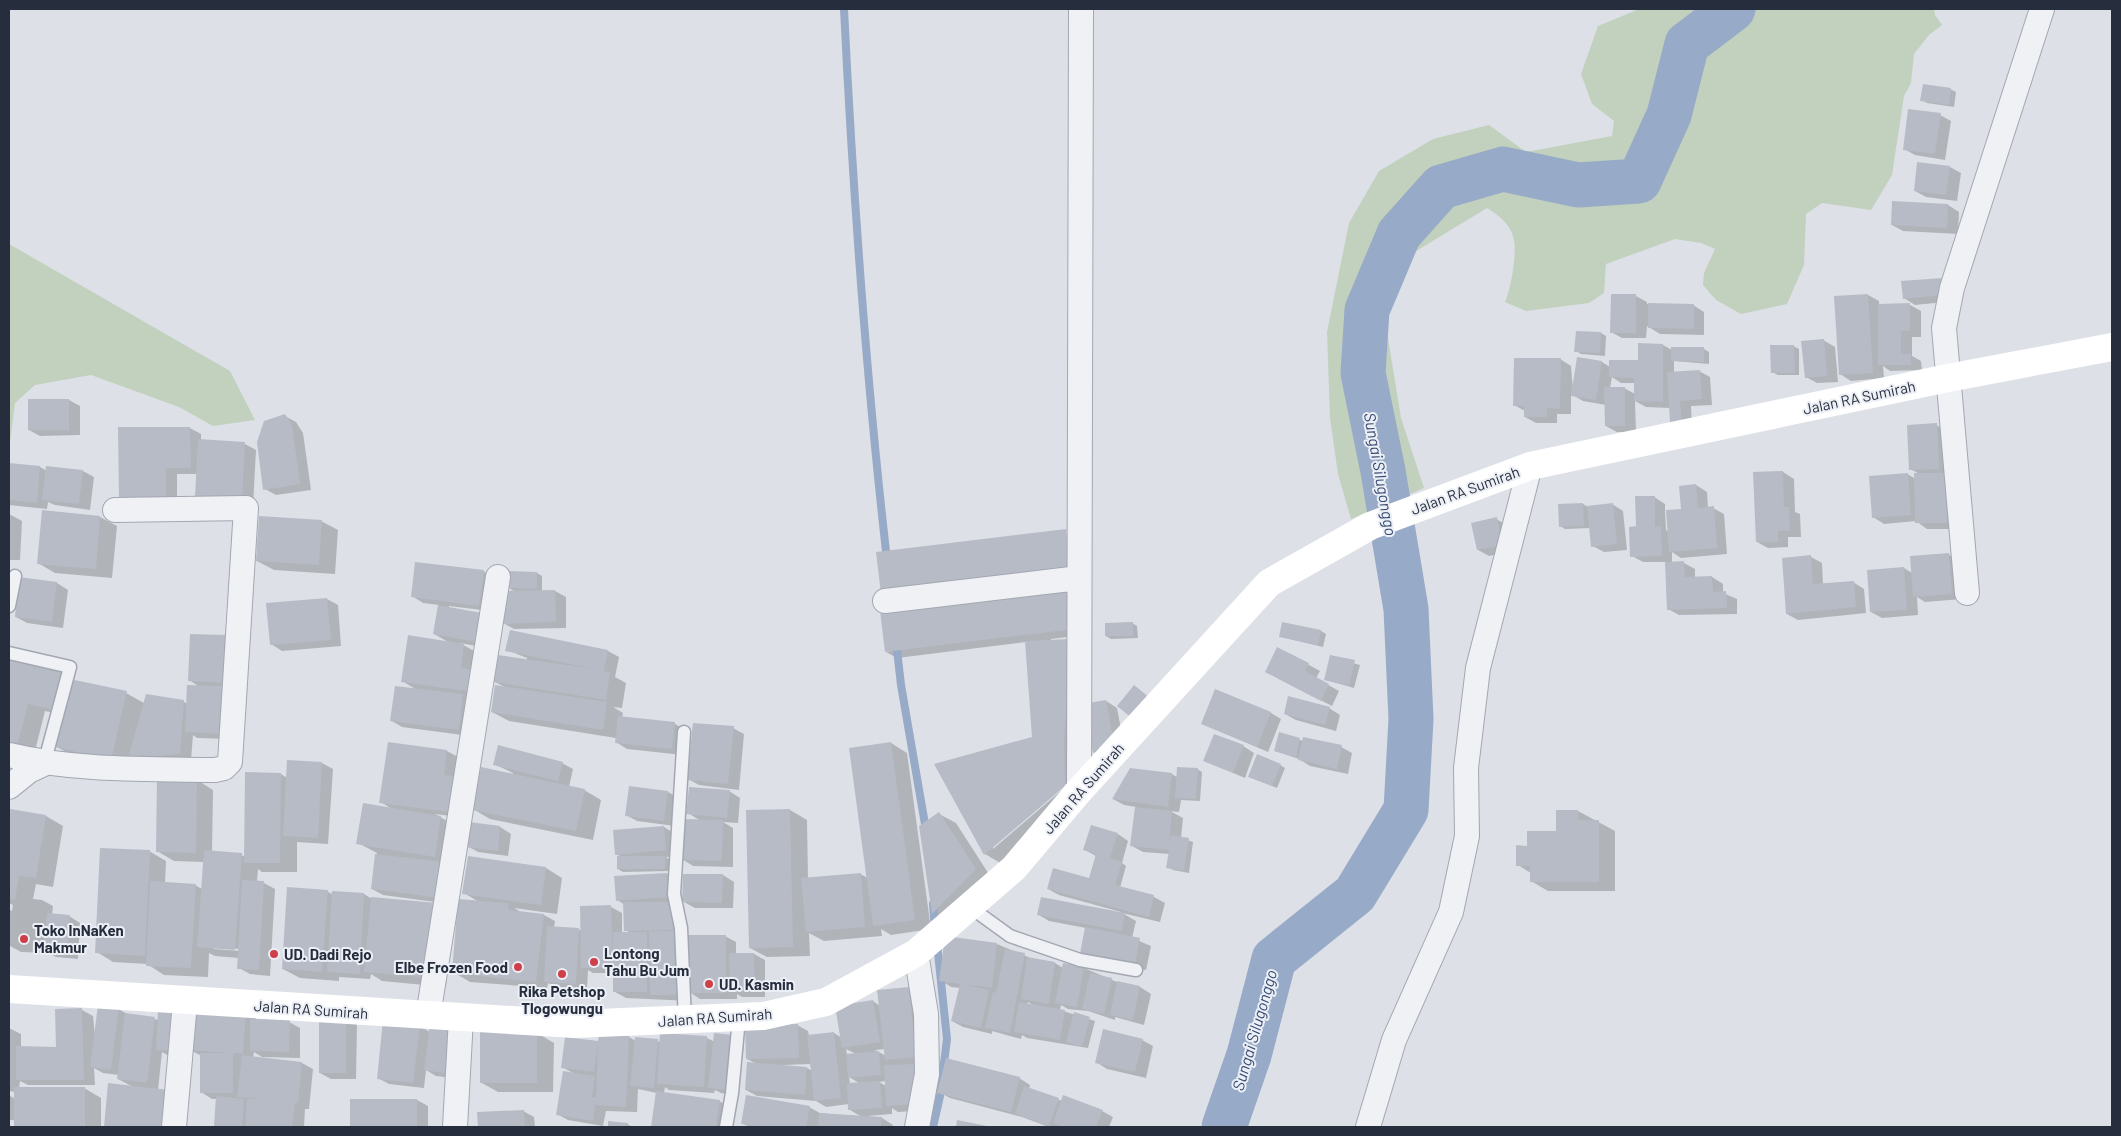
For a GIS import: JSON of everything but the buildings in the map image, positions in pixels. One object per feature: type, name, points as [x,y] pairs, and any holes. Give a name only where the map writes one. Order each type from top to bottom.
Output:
[{"type":"main road","name":"Jalan RA Sumirah","points":[[9,989],[185,1002],[575,1024],[685,1021],[763,1016],[826,1002],[922,948],[1014,868],[1079,791],[1269,583],[1370,526],[1530,466],[1948,378],[2112,348]]},
{"type":"street","points":[[1079,791],[1081,9]]},
{"type":"street","points":[[1968,593],[1944,328],[1952,288],[2042,9]]},
{"type":"street","points":[[1368,1127],[1394,1040],[1451,912],[1467,836],[1466,768],[1478,668],[1530,466]]},
{"type":"street","points":[[9,756],[44,764],[125,768],[215,770],[224,768],[230,762],[246,508],[114,510]]},
{"type":"street","points":[[428,1016],[498,577]]},
{"type":"street","points":[[885,601],[1079,578]]},
{"type":"street","points":[[9,787],[29,771],[44,764]]},
{"type":"street","points":[[917,1127],[927,1074],[922,948]]},
{"type":"street","points":[[174,1127],[185,1002]]},
{"type":"street","points":[[455,1127],[461,1018]]},
{"type":"lane","points":[[9,606],[15,576]]},
{"type":"lane","points":[[9,653],[70,667],[44,764]]},
{"type":"lane","points":[[684,732],[674,894],[681,928],[685,1021]]},
{"type":"lane","points":[[970,907],[1010,936],[1080,960],[1136,970]]},
{"type":"lane","points":[[726,1127],[732,1093],[739,1018]]},
{"type":"green space","points":[[1639,9],[1934,9],[1935,15],[1942,25],[1929,35],[1914,54],[1911,83],[1904,96],[1892,175],[1871,210],[1822,203],[1806,214],[1804,265],[1787,304],[1741,314],[1716,300],[1703,285],[1704,273],[1715,249],[1701,243],[1675,239],[1606,264],[1604,293],[1589,303],[1526,311],[1505,302],[1513,269],[1515,251],[1513,236],[1506,223],[1487,208],[1403,259],[1386,326],[1401,418],[1424,488],[1351,519],[1338,474],[1330,418],[1327,332],[1349,223],[1379,171],[1433,139],[1489,125],[1526,152],[1612,136],[1614,121],[1592,104],[1581,74],[1598,26]]},
{"type":"green space","points":[[9,244],[230,371],[255,420],[213,426],[179,407],[91,375],[35,385],[15,403],[9,451]]},
{"type":"waterway","points":[[844,9],[861,285],[887,560]]},
{"type":"waterway","name":"Sungai Silugonggo","points":[[1224,1127],[1249,1055],[1274,959],[1355,894],[1406,810],[1411,719],[1406,609],[1383,471],[1363,373],[1367,310],[1399,234],[1441,187],[1503,169],[1578,185],[1639,181],[1669,115],[1687,44],[1733,9]]},
{"type":"waterway","points":[[896,641],[901,685],[926,830]]},
{"type":"waterway","points":[[933,904],[935,929]]},
{"type":"waterway","points":[[933,1127],[940,1096],[947,1039],[937,943]]},
{"type":"place","name":"Toko InNaKen Makmur","points":[[24,939]]},
{"type":"place","name":"UD. Dadi Rejo","points":[[274,954]]},
{"type":"place","name":"Lontong Tahu Bu Jum","points":[[594,962]]},
{"type":"place","name":"Elbe Frozen Food","points":[[518,967]]},
{"type":"place","name":"Rika Petshop Tlogowungu","points":[[562,974]]},
{"type":"place","name":"UD. Kasmin","points":[[709,984]]}]
